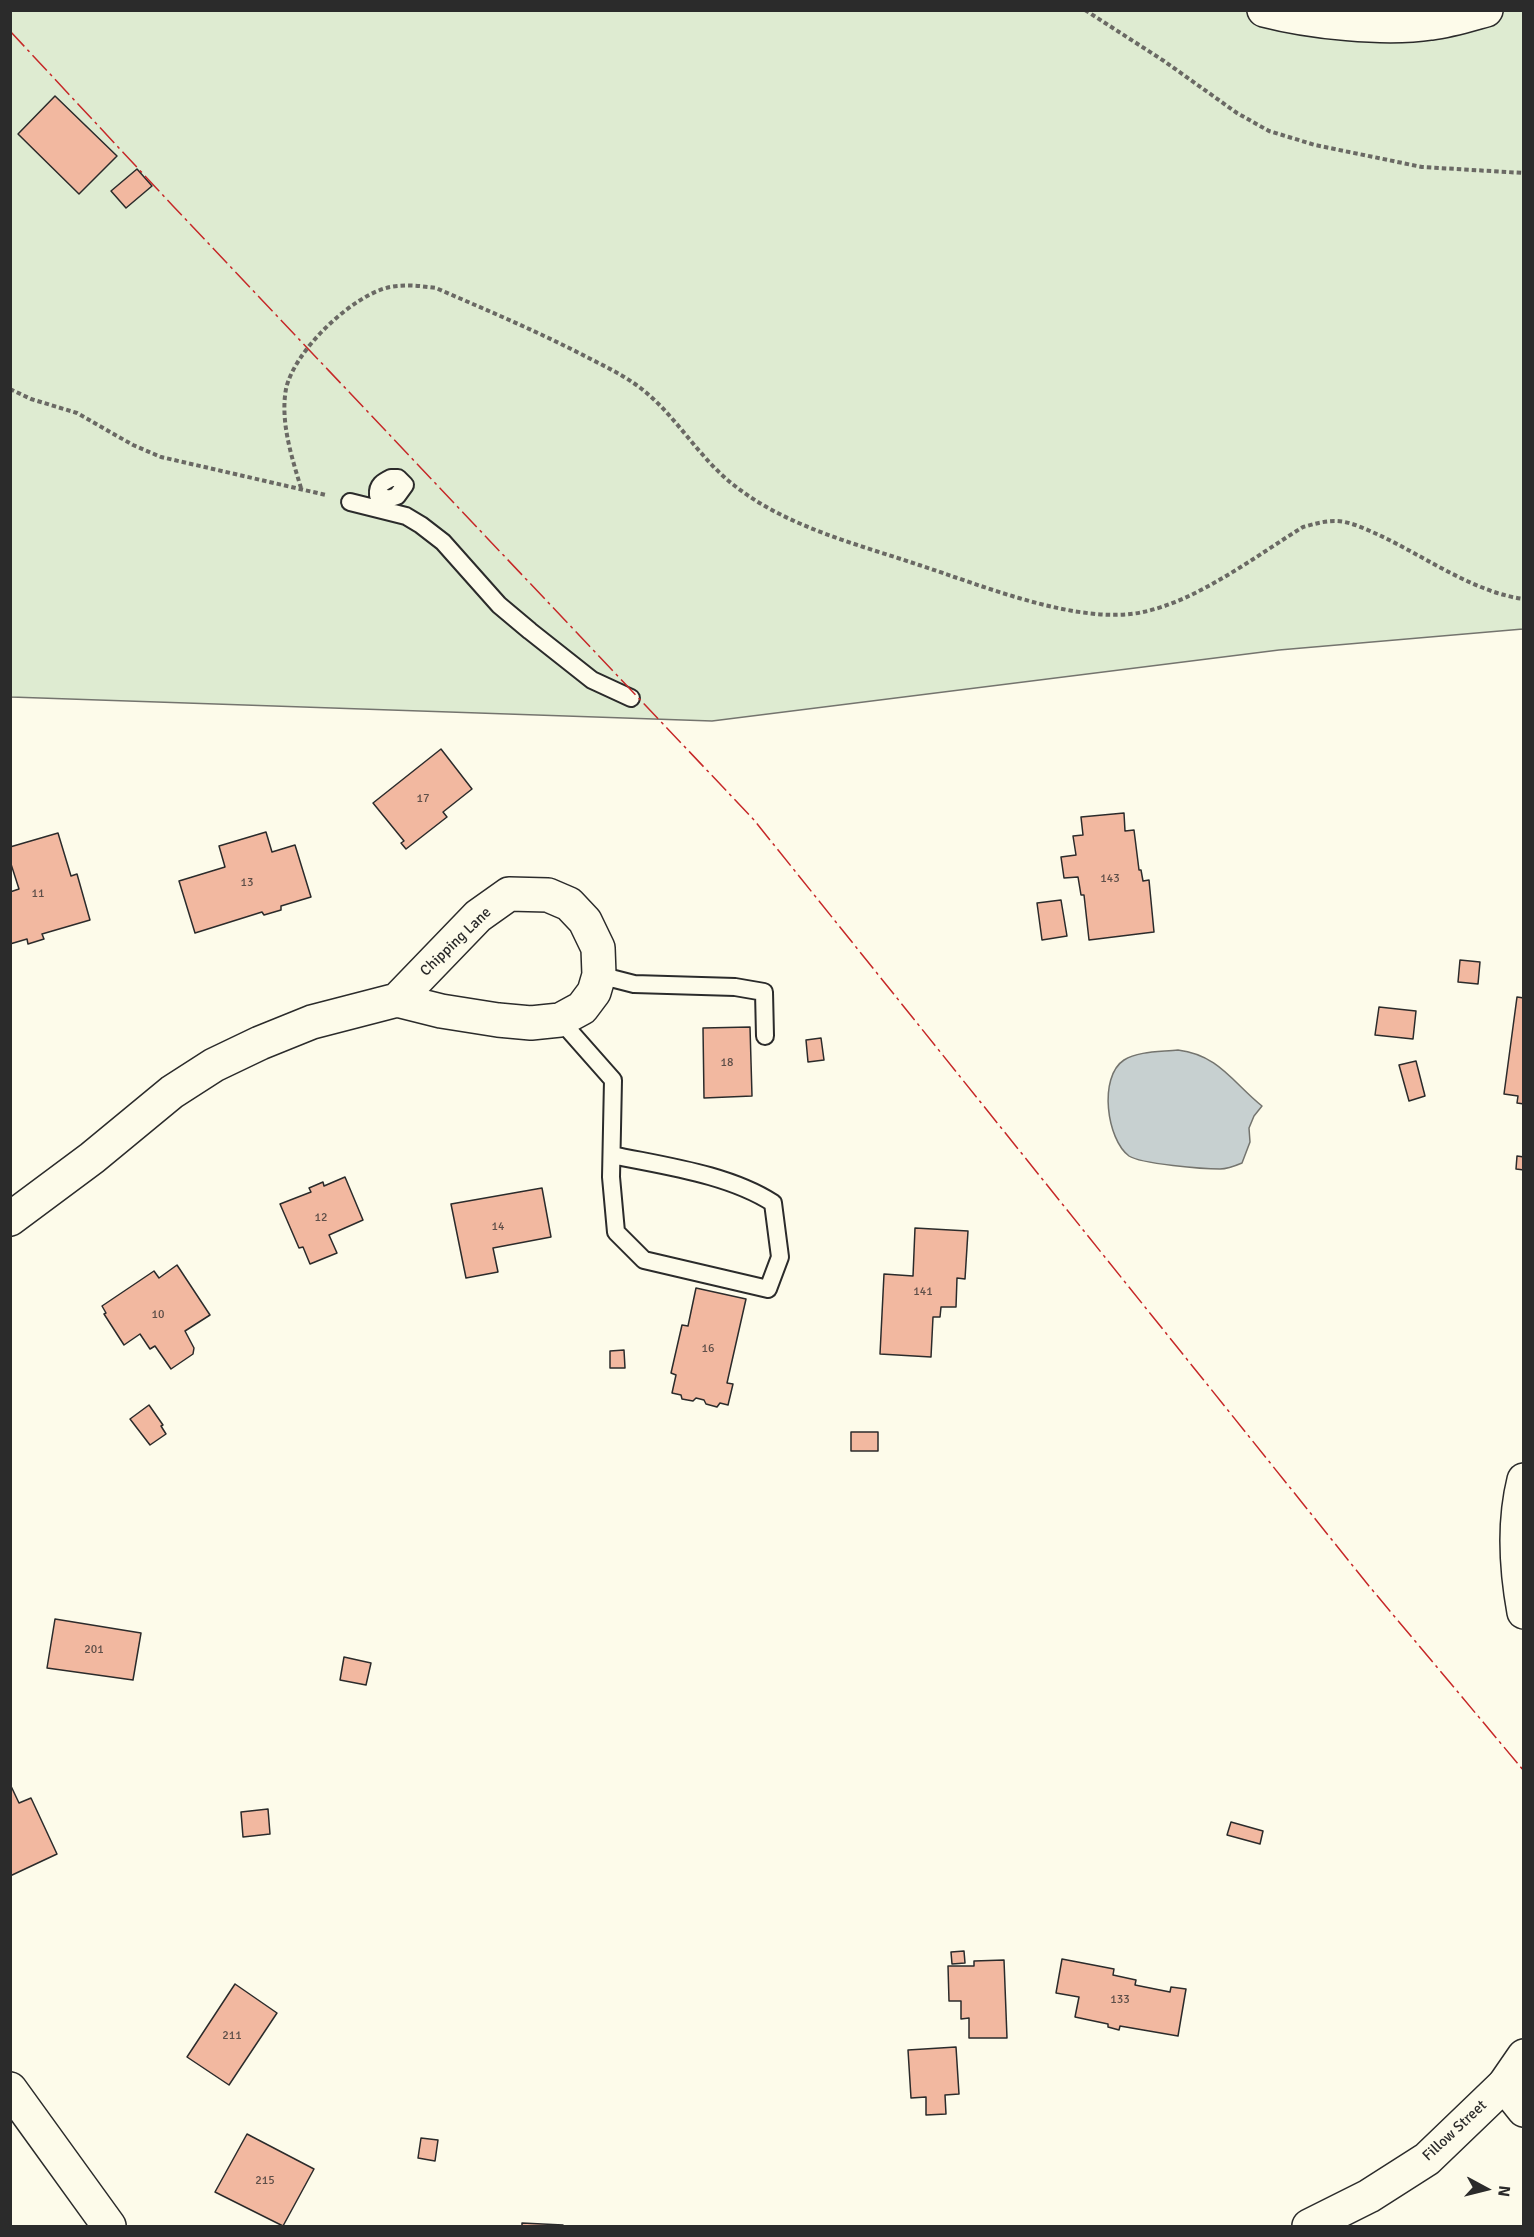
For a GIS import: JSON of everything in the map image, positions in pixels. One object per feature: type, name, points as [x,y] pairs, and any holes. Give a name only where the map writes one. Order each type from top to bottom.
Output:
[{"type":"street","points":[[1264,10],[1295,18],[1384,25],[1430,24],[1486,10]]},
{"type":"street","name":"Chipping Lane","points":[[10,1219],[92,1158],[172,1092],[214,1065],[312,1022],[397,1000],[441,1011],[498,1020],[531,1023],[560,1020],[582,1008],[594,992],[599,975],[598,948],[585,921],[569,904],[548,895],[509,894],[478,916],[397,1000]]},
{"type":"street","points":[[1524,1480],[1518,1507],[1516,1552],[1524,1612]]},
{"type":"street","name":"Fillow Street","points":[[1309,2226],[1369,2196],[1427,2159],[1514,2097],[1524,2056]]},
{"type":"street","points":[[10,2089],[109,2226]]},
{"type":"lane","points":[[350,502],[377,502],[421,525],[443,542],[499,605],[530,631],[592,680],[631,698]]},
{"type":"lane","points":[[599,975],[634,984],[735,987],[764,992],[765,1036]]},
{"type":"lane","points":[[560,1020],[613,1080],[611,1177],[616,1232],[644,1260],[768,1289],[780,1257],[772,1203],[754,1191],[716,1179],[612,1155]]},
{"type":"path","points":[[1085,10],[1237,113],[1269,131],[1315,146],[1422,167],[1524,173]]},
{"type":"path","points":[[301,488],[291,455],[286,426],[286,391],[292,369],[303,353],[345,310],[365,297],[389,287],[420,286],[436,288],[538,332],[633,383],[648,394],[702,456],[736,487],[787,518],[837,538],[995,591],[1083,613],[1115,615],[1142,613],[1179,601],[1303,527],[1336,521],[1360,527],[1391,541],[1489,591],[1524,599]]},
{"type":"path","points":[[10,389],[31,399],[76,413],[133,445],[161,457],[301,488],[350,502]]},
{"type":"green space","points":[[11,11],[1523,11],[1523,629],[1279,650],[712,721],[11,697]]},
{"type":"shaded area","points":[[1178,1050],[1192,1053],[1215,1064],[1262,1106],[1254,1116],[1249,1128],[1250,1142],[1242,1163],[1220,1169],[1173,1166],[1136,1159],[1121,1148],[1115,1137],[1108,1108],[1108,1094],[1116,1068],[1124,1060],[1136,1055]]},
{"type":"building","points":[[55,96],[117,156],[79,194],[18,134]]},
{"type":"building","points":[[137,169],[152,186],[126,208],[111,191]]},
{"type":"building","points":[[441,749],[472,789],[443,812],[447,817],[406,849],[401,843],[404,841],[373,803]]},
{"type":"building","points":[[1124,813],[1125,831],[1134,830],[1139,870],[1141,870],[1143,881],[1149,880],[1154,932],[1089,940],[1084,895],[1081,895],[1078,877],[1064,878],[1061,857],[1076,855],[1073,836],[1083,835],[1081,817]]},
{"type":"building","points":[[266,832],[272,852],[295,845],[311,897],[281,906],[281,910],[264,915],[262,912],[195,933],[179,881],[225,867],[219,846]]},
{"type":"building","points":[[58,833],[71,876],[77,874],[90,920],[42,934],[44,939],[28,944],[27,939],[10,944],[10,892],[19,889],[10,861],[10,847]]},
{"type":"building","points":[[1061,900],[1067,936],[1042,940],[1037,903]]},
{"type":"building","points":[[1460,960],[1480,962],[1478,984],[1458,982]]},
{"type":"building","points":[[1517,997],[1524,998],[1524,1104],[1517,1103],[1518,1096],[1504,1094]]},
{"type":"building","points":[[1379,1007],[1416,1011],[1413,1039],[1375,1035]]},
{"type":"building","points":[[750,1027],[752,1096],[704,1098],[703,1028]]},
{"type":"building","points":[[821,1038],[824,1060],[808,1062],[806,1040]]},
{"type":"building","points":[[1416,1061],[1425,1096],[1409,1101],[1399,1065]]},
{"type":"building","points":[[1517,1156],[1524,1157],[1524,1170],[1516,1169]]},
{"type":"building","points":[[345,1177],[363,1220],[329,1235],[337,1253],[310,1264],[303,1247],[299,1248],[280,1204],[311,1192],[309,1188],[323,1182],[324,1186]]},
{"type":"building","points":[[542,1188],[551,1237],[493,1248],[498,1272],[466,1278],[451,1204]]},
{"type":"building","points":[[915,1228],[968,1231],[965,1279],[957,1278],[956,1307],[941,1307],[940,1317],[933,1317],[931,1357],[880,1354],[884,1274],[913,1276]]},
{"type":"building","points":[[177,1265],[210,1315],[185,1331],[194,1348],[193,1354],[171,1369],[155,1346],[150,1349],[140,1334],[124,1345],[104,1314],[106,1313],[102,1306],[154,1271],[159,1278]]},
{"type":"building","points":[[696,1288],[746,1299],[727,1383],[733,1384],[728,1405],[720,1403],[717,1407],[706,1404],[704,1400],[682,1399],[681,1395],[672,1393],[676,1375],[671,1373],[682,1325],[688,1326]]},
{"type":"building","points":[[624,1350],[625,1368],[610,1368],[610,1351]]},
{"type":"building","points":[[149,1405],[163,1425],[161,1426],[166,1434],[150,1445],[130,1419]]},
{"type":"building","points":[[851,1432],[878,1432],[878,1451],[851,1451]]},
{"type":"building","points":[[55,1619],[141,1633],[133,1680],[47,1668]]},
{"type":"building","points":[[344,1657],[371,1663],[366,1685],[340,1680]]},
{"type":"building","points":[[10,1784],[19,1803],[31,1798],[57,1854],[10,1876]]},
{"type":"building","points":[[268,1809],[270,1834],[243,1837],[241,1812]]},
{"type":"building","points":[[1231,1822],[1263,1831],[1260,1844],[1227,1835]]},
{"type":"building","points":[[964,1951],[965,1963],[952,1964],[951,1952]]},
{"type":"building","points":[[1062,1959],[1114,1969],[1113,1975],[1136,1980],[1135,1985],[1170,1992],[1171,1987],[1186,1989],[1178,2036],[1120,2026],[1119,2030],[1108,2027],[1108,2024],[1075,2017],[1079,1997],[1056,1993]]},
{"type":"building","points":[[1004,1960],[1007,2038],[969,2038],[969,2018],[961,2019],[961,2001],[949,2001],[948,1966],[974,1966],[974,1961]]},
{"type":"building","points":[[235,1984],[277,2013],[229,2085],[187,2057]]},
{"type":"building","points":[[956,2047],[959,2094],[945,2095],[946,2114],[926,2115],[926,2097],[911,2098],[908,2050]]},
{"type":"building","points":[[247,2134],[314,2169],[283,2226],[215,2192]]},
{"type":"building","points":[[421,2138],[438,2140],[435,2161],[418,2158]]},
{"type":"building","points":[[522,2223],[563,2225],[563,2226],[522,2226]]},
{"type":"power","points":[[10,31],[754,820],[1369,1586],[1524,1771]]}]
